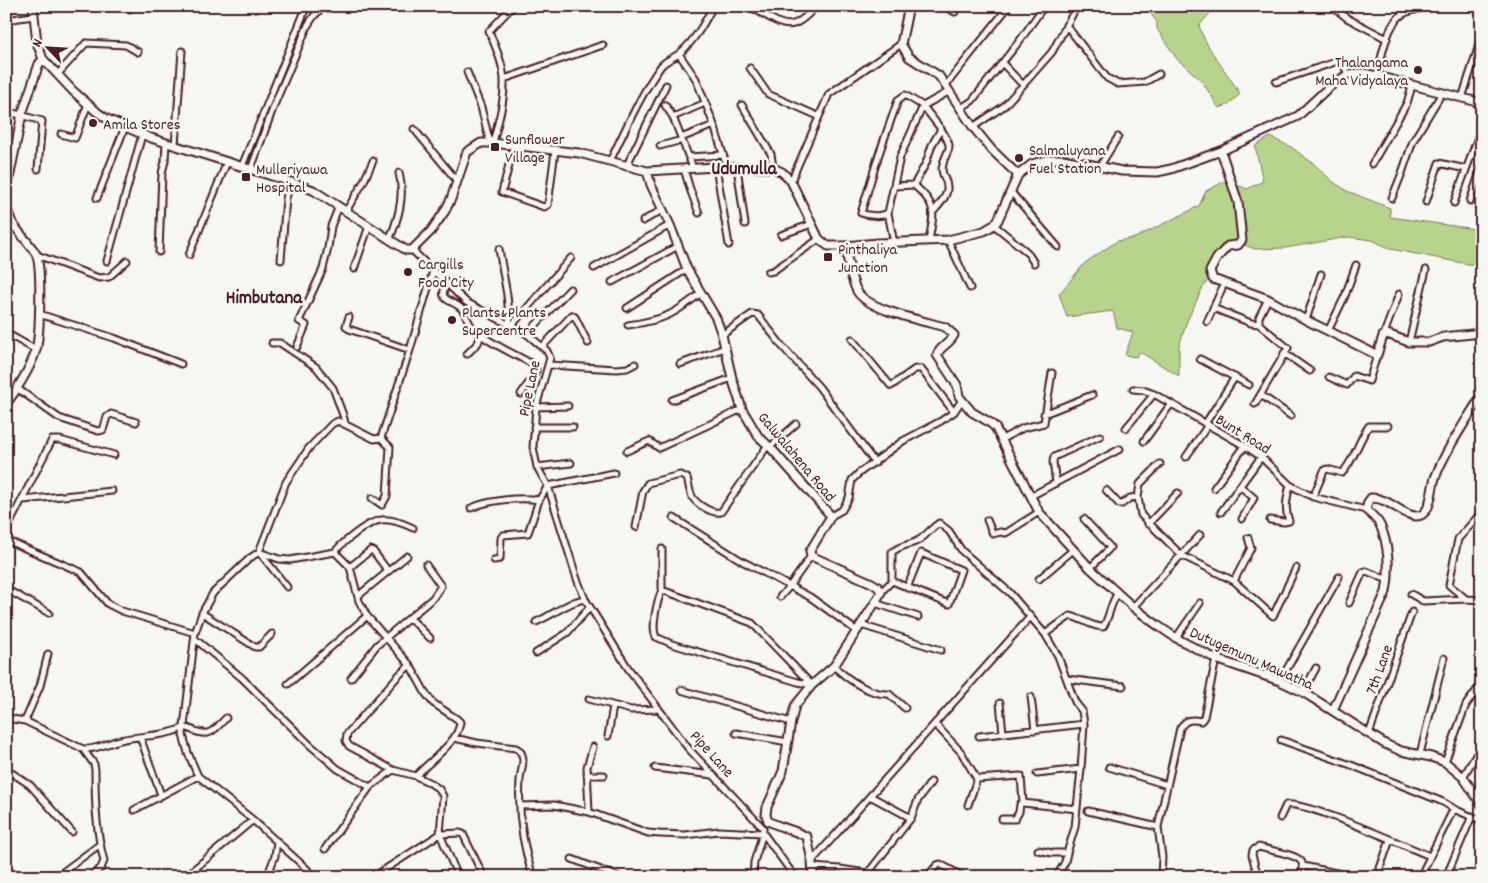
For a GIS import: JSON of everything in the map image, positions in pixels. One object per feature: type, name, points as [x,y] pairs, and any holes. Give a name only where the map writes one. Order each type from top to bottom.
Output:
[{"type":"street","name":"Pipe Lane","points":[[33,6],[37,43],[43,59],[88,104],[107,118],[166,143],[313,190],[389,240],[406,250],[412,250],[466,302],[527,334],[547,351],[550,358],[549,365],[536,407],[533,446],[537,467],[548,486],[585,599],[628,668],[688,748],[763,831],[795,877]]},
{"type":"street","points":[[242,166],[304,13],[305,6]]},
{"type":"street","points":[[251,169],[275,103],[308,25],[324,6]]},
{"type":"street","points":[[491,143],[503,98],[504,79],[498,52],[489,31],[513,6]]},
{"type":"street","points":[[610,161],[651,80],[663,63],[679,54],[694,40],[713,6]]},
{"type":"street","points":[[752,8],[788,26],[796,25],[816,6]]},
{"type":"street","points":[[909,6],[901,44],[908,57],[939,76],[973,127],[991,149],[1018,175]]},
{"type":"street","points":[[944,6],[955,12]]},
{"type":"street","points":[[894,243],[888,213],[900,157],[923,106],[948,88],[1008,6]]},
{"type":"street","points":[[960,108],[972,101],[1044,6]]},
{"type":"street","points":[[973,127],[1004,106],[1024,86],[1052,52],[1077,6]]},
{"type":"street","points":[[1332,6],[1347,18],[1387,39]]},
{"type":"street","points":[[1400,6],[1402,14]]},
{"type":"street","points":[[1377,76],[1387,39],[1395,20],[1402,14],[1434,6]]},
{"type":"street","points":[[6,20],[33,16]]},
{"type":"street","points":[[1066,25],[1107,78],[1116,83],[1145,82],[1160,74]]},
{"type":"street","points":[[1462,98],[1481,39]]},
{"type":"street","points":[[57,75],[86,43],[126,45],[138,52]]},
{"type":"street","points":[[791,181],[828,94],[901,44]]},
{"type":"street","points":[[504,79],[603,45]]},
{"type":"street","points":[[175,145],[182,51]]},
{"type":"street","points":[[679,54],[696,80],[714,125],[726,167]]},
{"type":"street","points":[[6,194],[22,114],[39,64],[43,59]]},
{"type":"street","points":[[1276,82],[1341,60],[1348,74]]},
{"type":"street","points":[[1002,63],[1024,86]]},
{"type":"street","points":[[750,68],[768,94],[818,116]]},
{"type":"street","points":[[467,72],[481,107],[491,143]]},
{"type":"street","points":[[412,250],[431,231],[445,211],[451,200],[467,152],[481,143],[579,153],[626,167],[647,171],[716,167],[773,168],[782,172],[791,181],[819,239],[828,246],[845,246],[948,240],[984,231],[998,220],[1018,175],[1032,164],[1051,159],[1063,159],[1122,170],[1157,172],[1170,169],[1221,151],[1298,116],[1328,88],[1348,74],[1377,76],[1482,103]]},
{"type":"street","points":[[626,167],[666,85]]},
{"type":"street","points":[[1372,164],[1407,103],[1412,86]]},
{"type":"street","points":[[1392,198],[1413,140],[1442,93]]},
{"type":"street","points":[[888,213],[884,215],[861,214],[878,154],[898,100],[905,94],[923,106],[949,142],[950,149],[942,167],[942,175],[947,187],[946,194],[934,211],[929,241]]},
{"type":"street","points":[[673,117],[705,103]]},
{"type":"street","points":[[61,134],[75,138],[88,104]]},
{"type":"street","points":[[664,104],[673,117],[693,168]]},
{"type":"street","points":[[742,105],[771,154],[773,168]]},
{"type":"street","points":[[6,111],[42,120],[38,169]]},
{"type":"street","points":[[660,146],[714,125]]},
{"type":"street","points":[[1454,203],[1482,126]]},
{"type":"street","points":[[97,198],[125,127]]},
{"type":"street","points":[[414,129],[457,181]]},
{"type":"street","points":[[914,185],[941,129]]},
{"type":"street","points":[[108,261],[142,134]]},
{"type":"street","points":[[1100,166],[1118,137]]},
{"type":"street","points":[[159,252],[162,173],[166,143]]},
{"type":"street","points":[[514,146],[502,192],[544,207],[548,205],[555,151]]},
{"type":"street","points":[[1221,151],[1238,202],[1242,240],[1238,244],[1228,246],[1218,258],[1210,271],[1213,279],[1268,299],[1377,355]]},
{"type":"street","points":[[689,157],[723,155]]},
{"type":"street","points":[[346,211],[363,183],[373,161]]},
{"type":"street","points":[[188,255],[227,162]]},
{"type":"street","points":[[1426,202],[1439,163],[1466,170]]},
{"type":"street","points":[[1470,201],[1482,166]]},
{"type":"street","points":[[716,167],[729,245]]},
{"type":"street","points":[[737,167],[745,224]]},
{"type":"street","points":[[684,169],[699,213]]},
{"type":"street","name":"Galwalahena Road","points":[[647,171],[650,185],[670,225],[687,268],[716,318],[742,410],[758,436],[831,516],[810,551],[811,556]]},
{"type":"street","points":[[389,240],[398,220],[403,188],[399,173]]},
{"type":"street","points":[[281,260],[286,198],[291,182]]},
{"type":"street","points":[[894,186],[914,185],[926,196],[934,211]]},
{"type":"street","points":[[1012,192],[1058,247]]},
{"type":"street","points":[[6,201],[7,214],[37,255],[40,276],[36,350],[18,389],[6,404]]},
{"type":"street","points":[[297,347],[306,324],[299,321],[323,269],[331,226],[339,206]]},
{"type":"street","points":[[642,221],[662,210]]},
{"type":"street","points":[[781,236],[812,224]]},
{"type":"street","points":[[994,224],[1027,252],[1034,263]]},
{"type":"street","points":[[594,268],[670,225]]},
{"type":"street","points":[[354,269],[369,226]]},
{"type":"street","points":[[6,231],[15,227]]},
{"type":"street","points":[[768,272],[773,271],[819,239]]},
{"type":"street","points":[[948,240],[970,288]]},
{"type":"street","points":[[612,282],[678,246]]},
{"type":"street","name":"Dutugemunu Mawatha","points":[[845,246],[857,290],[863,299],[883,310],[945,328],[954,335],[938,351],[937,356],[958,385],[959,396],[977,416],[992,424],[1002,439],[1039,512],[1090,568],[1133,607],[1176,638],[1216,659],[1280,681],[1303,692],[1385,744],[1402,751],[1420,754],[1445,762],[1463,777],[1480,796],[1482,805]]},
{"type":"street","points":[[499,249],[510,325],[513,324],[571,258]]},
{"type":"street","points":[[37,255],[99,278],[109,277],[127,261]]},
{"type":"street","points":[[1328,331],[1345,296],[1356,265]]},
{"type":"street","points":[[627,308],[687,268]]},
{"type":"street","points":[[1409,342],[1426,270]]},
{"type":"street","points":[[381,438],[410,350],[433,271]]},
{"type":"street","points":[[1306,320],[1321,274]]},
{"type":"street","points":[[446,284],[443,295],[462,309],[472,328],[532,364],[536,370],[522,394]]},
{"type":"street","points":[[1207,322],[1224,284]]},
{"type":"street","points":[[527,334],[570,289]]},
{"type":"street","points":[[628,325],[654,322],[665,318],[681,309],[701,293]]},
{"type":"street","points":[[1330,377],[1348,385],[1354,376],[1369,381],[1399,294]]},
{"type":"street","points":[[1259,324],[1259,317],[1268,299]]},
{"type":"street","points":[[1213,308],[1259,324],[1288,348],[1255,404]]},
{"type":"street","points":[[39,314],[114,338],[181,364]]},
{"type":"street","points":[[722,335],[752,314],[758,315],[782,346],[819,387],[875,463]]},
{"type":"street","points":[[542,347],[572,315],[575,316],[588,343]]},
{"type":"street","points":[[349,317],[346,326],[348,329],[410,350]]},
{"type":"street","points":[[6,333],[36,350]]},
{"type":"street","points":[[1385,335],[1387,334],[1409,342],[1429,342],[1442,337],[1482,333]]},
{"type":"street","points":[[467,354],[478,343],[481,335]]},
{"type":"street","points":[[852,339],[891,386],[915,369],[921,369],[954,412]]},
{"type":"street","points":[[272,343],[280,343],[316,367],[333,388],[344,423]]},
{"type":"street","points":[[680,364],[725,348]]},
{"type":"street","points":[[1284,353],[1310,371]]},
{"type":"street","points":[[1200,359],[1248,386]]},
{"type":"street","points":[[549,365],[617,369],[627,368],[635,364]]},
{"type":"street","points":[[1002,439],[1022,428],[1044,422],[1052,373]]},
{"type":"street","points":[[1186,457],[1235,377]]},
{"type":"street","points":[[672,400],[732,378]]},
{"type":"street","points":[[18,389],[59,418],[98,431],[102,430],[107,417],[111,414],[136,422]]},
{"type":"street","name":"Bunt Road","points":[[1133,390],[1143,390],[1154,394],[1245,446],[1261,457],[1290,486],[1313,497],[1366,510]]},
{"type":"street","points":[[1126,428],[1154,394]]},
{"type":"street","points":[[1044,414],[1092,395]]},
{"type":"street","points":[[1261,395],[1291,416]]},
{"type":"street","points":[[1333,710],[1386,592],[1388,580],[1386,546],[1380,524],[1366,510],[1368,502],[1371,498],[1378,498],[1415,516],[1422,515],[1427,510],[1435,479],[1442,462],[1482,395]]},
{"type":"street","points":[[831,516],[842,510],[849,498],[852,480],[903,441],[954,412],[962,400]]},
{"type":"street","points":[[1144,441],[1171,404]]},
{"type":"street","points":[[536,407],[568,406]]},
{"type":"street","points":[[627,451],[649,441],[658,448],[742,410]]},
{"type":"street","points":[[309,877],[308,870],[254,820],[198,776],[183,735],[195,633],[212,593],[259,552],[286,482],[310,448],[332,424],[338,421],[374,439],[381,438]]},
{"type":"street","points":[[636,527],[644,491],[648,483],[680,475],[687,478],[692,497],[695,500],[713,512],[721,512],[769,446],[796,424]]},
{"type":"street","points":[[1313,497],[1324,471],[1327,469],[1342,473],[1348,467],[1362,436],[1369,426],[1388,426]]},
{"type":"street","points":[[534,427],[573,427]]},
{"type":"street","points":[[1056,483],[1054,457],[1100,436]]},
{"type":"street","points":[[372,498],[382,504],[386,496],[390,447],[381,438]]},
{"type":"street","points":[[6,531],[52,440],[60,440],[114,455]]},
{"type":"street","points":[[1214,488],[1245,446]]},
{"type":"street","points":[[1031,496],[1120,449]]},
{"type":"street","points":[[1221,512],[1261,457]]},
{"type":"street","points":[[537,467],[572,463]]},
{"type":"street","points":[[1160,464],[1140,484],[1138,498],[1140,515],[1181,555],[1234,582],[1273,616],[1296,568]]},
{"type":"street","points":[[494,560],[500,559],[502,555],[501,538],[503,534],[528,534],[539,500],[548,486],[614,473]]},
{"type":"street","points":[[1240,486],[1254,498],[1242,519]]},
{"type":"street","points":[[1270,520],[1289,521],[1285,505],[1290,486]]},
{"type":"street","points":[[1106,490],[1119,504],[1130,498],[1138,498]]},
{"type":"street","points":[[23,500],[112,491]]},
{"type":"street","points":[[1148,524],[1178,494]]},
{"type":"street","points":[[471,508],[481,504],[510,500],[539,500]]},
{"type":"street","points":[[987,520],[993,534],[1006,533],[1039,512]]},
{"type":"street","points":[[1466,599],[1449,585],[1458,539],[1482,512]]},
{"type":"street","points":[[674,518],[742,561],[810,597],[856,631]]},
{"type":"street","points":[[259,552],[279,559],[290,560],[335,552],[368,524],[376,520],[385,519],[413,528]]},
{"type":"street","points":[[1084,519],[1110,547],[1090,568]]},
{"type":"street","points":[[813,877],[807,837],[801,833],[779,827],[768,821],[766,815],[767,807],[783,771],[795,706],[812,684],[834,666],[876,603],[881,592],[892,581],[892,552],[901,546],[919,540],[939,523],[949,531],[962,551],[1010,593],[1045,634],[1058,656],[1075,702],[1082,711],[1084,724],[1075,827],[1065,862],[1057,876]]},
{"type":"street","points":[[1133,607],[1200,535]]},
{"type":"street","points":[[1234,582],[1251,548],[1248,538]]},
{"type":"street","points":[[6,540],[81,572],[108,604],[195,633]]},
{"type":"street","points":[[662,549],[662,590],[656,610],[654,632],[656,637],[798,682],[812,684]]},
{"type":"street","points":[[350,567],[370,550],[373,551],[388,571]]},
{"type":"street","points":[[1040,580],[1073,550]]},
{"type":"street","points":[[259,552],[287,587]]},
{"type":"street","points":[[335,552],[350,567],[360,605],[367,616],[410,665],[426,694],[433,702],[460,722],[460,728],[454,738],[416,776]]},
{"type":"street","points":[[892,581],[907,588],[949,604],[961,570],[921,553],[907,588]]},
{"type":"street","points":[[358,596],[407,556]]},
{"type":"street","points":[[780,597],[790,587],[811,556],[872,583],[881,592]]},
{"type":"street","points":[[351,678],[378,645],[440,590],[441,586],[426,565]]},
{"type":"street","points":[[1349,603],[1363,572],[1366,571],[1388,580]]},
{"type":"street","points":[[1280,681],[1339,577]]},
{"type":"street","points":[[6,589],[49,613]]},
{"type":"street","points":[[662,590],[752,623],[812,684]]},
{"type":"street","points":[[1045,634],[1070,616],[1103,627],[1118,592]]},
{"type":"street","points":[[1411,594],[1423,601],[1482,600]]},
{"type":"street","points":[[536,622],[549,617],[576,600],[585,599]]},
{"type":"street","points":[[1176,638],[1200,602]]},
{"type":"street","points":[[876,603],[918,617]]},
{"type":"street","points":[[536,653],[568,633],[590,607]]},
{"type":"street","name":"7th Lane","points":[[1369,734],[1412,612]]},
{"type":"street","points":[[202,613],[255,647],[259,647],[272,634]]},
{"type":"street","points":[[288,684],[367,616]]},
{"type":"street","points":[[812,864],[870,796],[1031,616]]},
{"type":"street","points":[[410,618],[430,638]]},
{"type":"street","points":[[861,624],[942,650]]},
{"type":"street","points":[[195,639],[242,678],[310,745],[338,769],[370,787]]},
{"type":"street","points":[[25,721],[40,686],[48,654]]},
{"type":"street","points":[[1420,754],[1444,658]]},
{"type":"street","points":[[1161,877],[1162,857],[1158,828],[1180,728],[1184,722],[1190,719],[1201,721],[1204,717],[1216,659]]},
{"type":"street","points":[[410,665],[347,734],[346,741],[349,746],[394,770],[416,776],[439,789],[443,796],[440,834],[458,877]]},
{"type":"street","points":[[834,666],[862,686],[881,695],[889,694],[905,708]]},
{"type":"street","points":[[1303,692],[1316,668]]},
{"type":"street","points":[[1067,679],[1123,686]]},
{"type":"street","points":[[1445,762],[1466,705],[1482,683]]},
{"type":"street","points":[[681,690],[791,722]]},
{"type":"street","points":[[1031,697],[1035,730]]},
{"type":"street","points":[[589,699],[631,710],[659,709]]},
{"type":"street","points":[[1000,703],[1004,733]]},
{"type":"street","points":[[608,736],[613,706]]},
{"type":"street","points":[[6,718],[25,721],[83,749],[92,750],[120,740],[176,731],[185,727],[202,734],[208,734],[213,732],[226,718]]},
{"type":"street","points":[[935,724],[960,752],[977,779]]},
{"type":"street","points":[[979,736],[1084,724]]},
{"type":"street","points":[[736,733],[788,742]]},
{"type":"street","points":[[140,737],[161,796]]},
{"type":"street","points":[[454,738],[516,748],[521,751],[523,755],[520,780],[520,806],[526,856],[533,877]]},
{"type":"street","points":[[1281,740],[1360,768],[1443,802],[1482,821]]},
{"type":"street","points":[[1463,777],[1482,745]]},
{"type":"street","points":[[589,812],[588,760],[593,747]]},
{"type":"street","points":[[83,749],[94,764],[95,810],[104,862],[101,868],[90,877]]},
{"type":"street","points":[[1109,767],[1167,785]]},
{"type":"street","points":[[655,768],[714,775]]},
{"type":"street","points":[[6,769],[30,785],[72,832]]},
{"type":"street","points":[[1038,774],[1081,769]]},
{"type":"street","points":[[325,849],[370,787],[394,770]]},
{"type":"street","points":[[588,775],[604,775]]},
{"type":"street","points":[[134,810],[198,776]]},
{"type":"street","points":[[977,779],[1021,776],[1023,803],[1020,804],[1019,812],[1015,819],[1002,819]]},
{"type":"street","points":[[968,805],[977,779]]},
{"type":"street","points":[[868,873],[911,818],[918,800],[931,782]]},
{"type":"street","points":[[870,796],[911,818]]},
{"type":"street","points":[[1023,803],[1077,809]]},
{"type":"street","points":[[520,806],[554,805],[589,812],[648,832],[660,834],[685,835],[719,831],[763,831]]},
{"type":"street","points":[[1280,818],[1286,805],[1295,805],[1320,812],[1430,856]]},
{"type":"street","points":[[1420,877],[1452,812],[1456,810]]},
{"type":"street","points":[[1088,811],[1158,828]]},
{"type":"street","points":[[1446,877],[1472,816]]},
{"type":"street","points":[[193,870],[254,820]]},
{"type":"street","points":[[734,877],[753,876],[754,862],[763,831],[768,821]]},
{"type":"street","points":[[373,877],[440,834],[460,833],[463,834],[484,877]]},
{"type":"street","points":[[1380,868],[1390,840]]},
{"type":"street","points":[[267,877],[275,856],[277,841]]},
{"type":"street","points":[[56,877],[100,845]]},
{"type":"street","points":[[1258,877],[1252,850],[1259,847],[1299,860],[1303,866],[1302,877]]},
{"type":"street","points":[[1038,850],[1052,854],[1068,853]]},
{"type":"street","points":[[572,858],[619,877]]},
{"type":"street","points":[[812,864],[893,877]]},
{"type":"street","points":[[927,877],[940,864],[964,877]]},
{"type":"street","points":[[1303,866],[1341,874]]},
{"type":"street","points":[[1086,874],[1105,877]]},
{"type":"green space","points":[[1145,6],[1216,6],[1199,26],[1212,52],[1240,94],[1228,105],[1219,108],[1201,80],[1177,59],[1157,29],[1157,22]]},
{"type":"green space","points":[[1270,137],[1291,147],[1347,191],[1390,208],[1390,217],[1482,230],[1482,265],[1467,264],[1391,249],[1372,240],[1348,237],[1285,248],[1255,249],[1237,242],[1219,263],[1202,289],[1187,321],[1179,346],[1179,376],[1140,352],[1136,357],[1125,355],[1133,332],[1117,328],[1113,311],[1067,317],[1059,294],[1085,263],[1117,241],[1135,238],[1199,206],[1206,191],[1225,181],[1247,189],[1263,181],[1255,146]]},
{"type":"place","name":"Thalangama Maha Vidyalaya","points":[[1418,70]]},
{"type":"place","name":"Amila Stores","points":[[93,123]]},
{"type":"place","name":"Sunflower Village","points":[[495,147]]},
{"type":"place","name":"Salmaluyana Fuel Station","points":[[1019,158]]},
{"type":"place","name":"Mulleriyawa Hospital","points":[[246,177]]},
{"type":"place","name":"Pinthaliya Junction","points":[[828,257]]},
{"type":"place","name":"Cargills Food City","points":[[408,272]]},
{"type":"place","name":"Plants&Plants Supercentre","points":[[452,320]]},
{"type":"district","name":"Udumulla","points":[[744,167]]},
{"type":"district","name":"Himbutana","points":[[264,296]]}]
